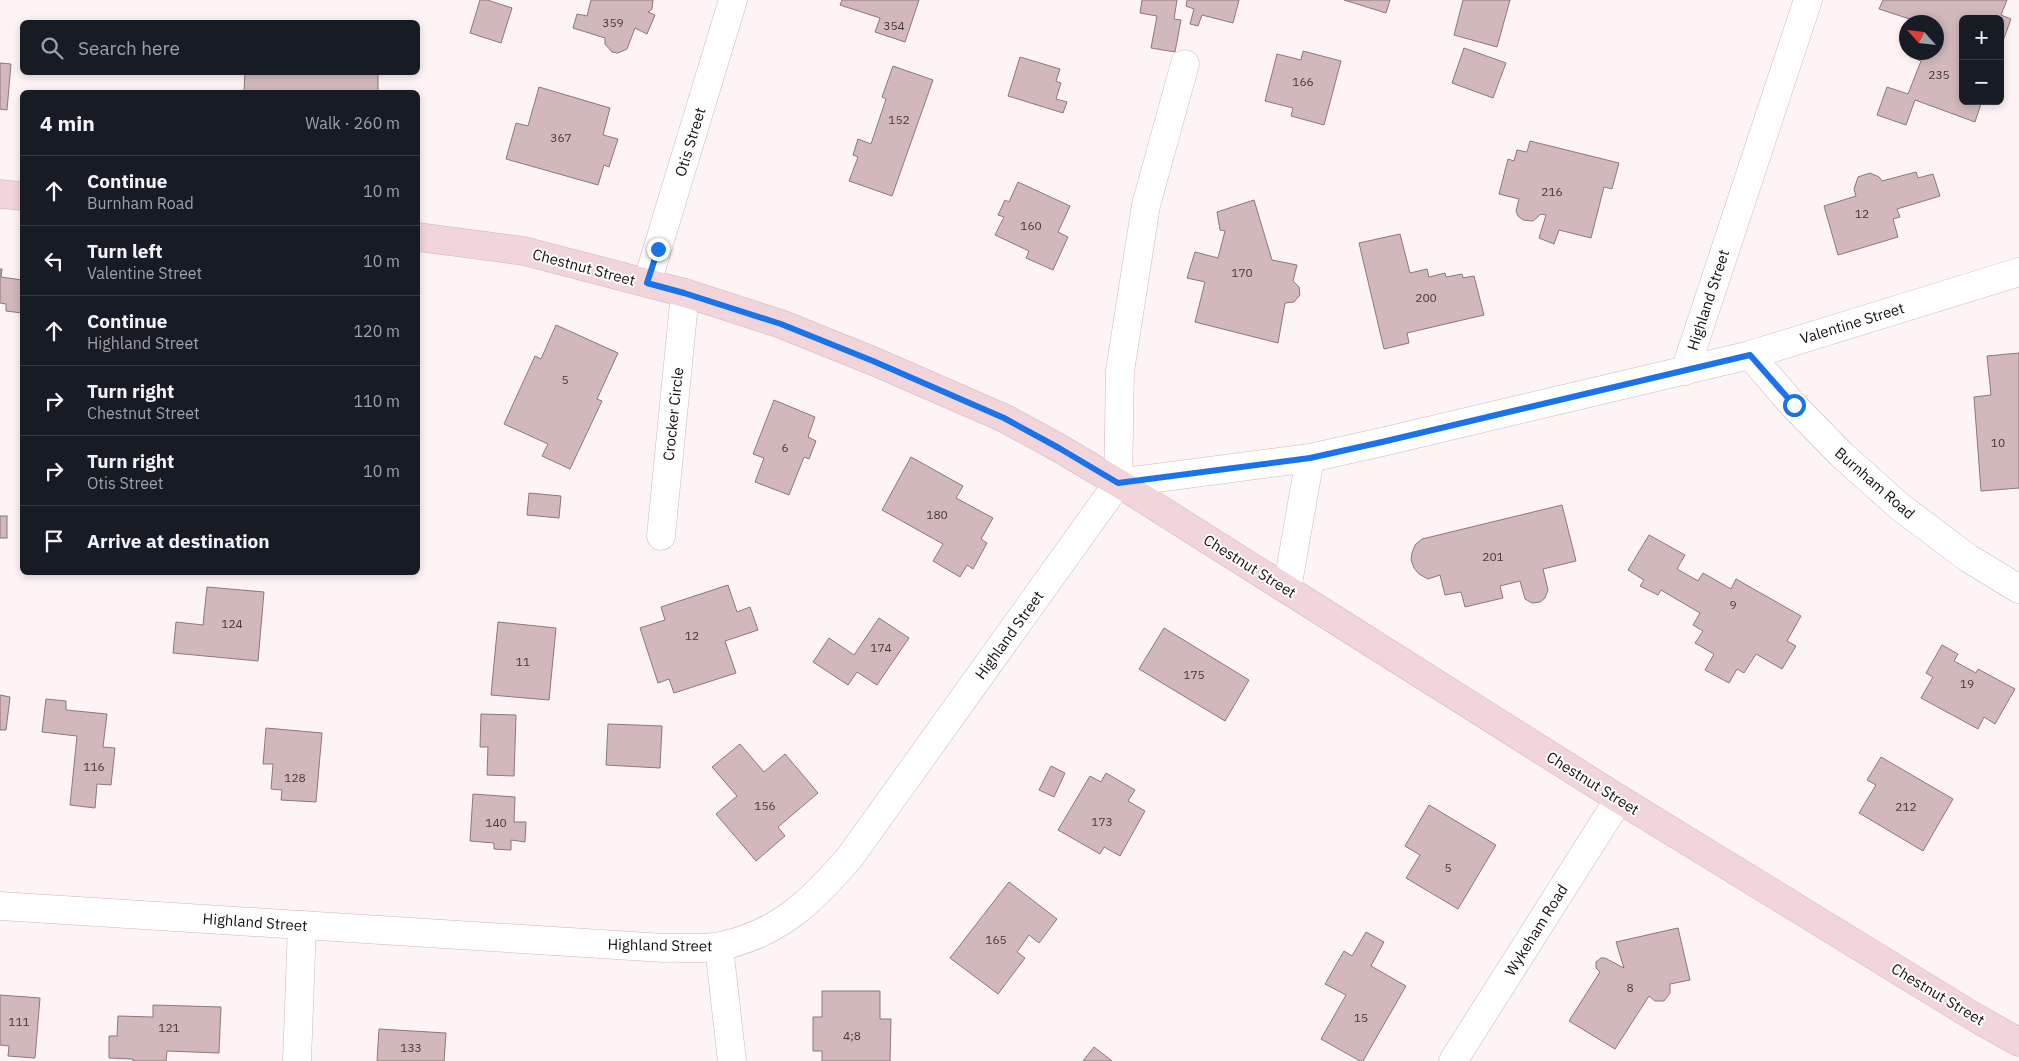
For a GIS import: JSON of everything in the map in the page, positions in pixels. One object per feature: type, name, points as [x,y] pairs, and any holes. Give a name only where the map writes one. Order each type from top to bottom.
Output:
[{"type":"main road","points":[[0,194],[20,196]]},
{"type":"main road","name":"Chestnut Street","points":[[420,237],[524,251],[684,293],[781,324],[1004,418],[1118,483],[1618,799],[1976,1018],[2019,1042]]},
{"type":"street","name":"Otis Street","points":[[647,283],[732,0]]},
{"type":"street","name":"Highland Street","points":[[0,906],[664,948],[719,946],[753,936],[789,918],[821,890],[850,856],[1118,483],[1310,458],[1685,371],[1808,0]]},
{"type":"street","points":[[1118,483],[1120,371],[1146,205],[1186,64]]},
{"type":"street","name":"Valentine Street","points":[[1685,371],[1750,355],[2019,272]]},
{"type":"street","name":"Crocker Circle","points":[[661,536],[684,293]]},
{"type":"street","name":"Burnham Road","points":[[1750,355],[1842,455],[1885,493],[1968,558],[2019,589]]},
{"type":"street","points":[[1287,589],[1310,458]]},
{"type":"street","name":"Wykeham Road","points":[[1454,1061],[1618,799]]},
{"type":"street","points":[[297,1061],[302,925]]},
{"type":"street","points":[[719,946],[732,1061]]},
{"type":"building","points":[[480,0],[487,0],[512,8],[501,43],[470,33]]},
{"type":"building","points":[[591,0],[653,0],[652,9],[648,12],[655,15],[647,34],[635,28],[627,49],[618,53],[612,52],[605,44],[605,38],[573,28],[577,14],[587,16]]},
{"type":"building","points":[[842,0],[919,0],[905,42],[875,32],[880,18],[840,5]]},
{"type":"building","points":[[1142,0],[1177,0],[1174,19],[1181,20],[1175,52],[1151,48],[1157,16],[1140,13]]},
{"type":"building","points":[[1187,0],[1239,0],[1233,23],[1202,15],[1198,26],[1190,24],[1194,9],[1186,6]]},
{"type":"building","points":[[1344,0],[1390,0],[1386,13]]},
{"type":"building","points":[[1463,0],[1510,0],[1497,47],[1454,35]]},
{"type":"building","points":[[1883,0],[2007,0],[2001,15],[1959,15],[1959,105],[1981,105],[1975,122],[1915,100],[1906,125],[1877,115],[1887,87],[1908,94],[1921,61],[1919,60],[1944,60],[1944,15],[1899,16],[1879,9]]},
{"type":"building","points":[[2004,16],[2011,19],[2004,38]]},
{"type":"building","points":[[1464,48],[1506,63],[1493,98],[1452,83]]},
{"type":"building","points":[[1303,51],[1341,61],[1324,125],[1291,116],[1293,108],[1265,101],[1277,54],[1301,60]]},
{"type":"building","points":[[1020,57],[1060,69],[1056,81],[1061,83],[1056,99],[1067,102],[1063,113],[1008,96]]},
{"type":"building","points":[[0,63],[11,64],[7,110],[0,109]]},
{"type":"building","points":[[893,66],[933,80],[892,196],[849,181],[858,157],[853,155],[858,139],[871,144],[886,99],[882,97]]},
{"type":"building","points":[[245,75],[378,75],[378,90],[244,90]]},
{"type":"building","points":[[539,87],[610,108],[603,135],[618,139],[609,167],[604,165],[598,185],[506,159],[516,123],[528,126]]},
{"type":"building","points":[[1530,141],[1619,163],[1612,189],[1604,187],[1591,238],[1559,230],[1554,244],[1539,238],[1546,215],[1541,214],[1533,221],[1523,220],[1516,211],[1519,199],[1499,194],[1508,159],[1514,161],[1517,150],[1527,152]]},
{"type":"building","points":[[1916,172],[1918,178],[1933,174],[1940,196],[1897,209],[1900,217],[1893,219],[1898,237],[1838,255],[1824,206],[1856,196],[1854,189],[1858,177],[1870,173],[1879,177],[1882,181]]},
{"type":"building","points":[[1018,182],[1070,206],[1058,232],[1068,237],[1053,270],[1026,258],[1029,251],[995,235],[1004,217],[998,215],[1005,200],[1009,202]]},
{"type":"building","points":[[1254,200],[1272,260],[1297,265],[1293,281],[1299,287],[1300,295],[1294,302],[1285,303],[1278,343],[1195,322],[1205,282],[1187,278],[1195,252],[1218,258],[1225,231],[1220,230],[1217,212]]},
{"type":"building","points":[[1400,234],[1410,273],[1427,269],[1429,277],[1445,273],[1446,277],[1462,274],[1463,278],[1474,276],[1484,315],[1407,333],[1409,343],[1384,349],[1359,243]]},
{"type":"building","points":[[0,269],[2,269],[1,277],[20,280],[20,313],[6,311],[6,304],[0,303]]},
{"type":"building","points":[[556,325],[618,353],[597,399],[602,401],[570,469],[542,456],[548,444],[504,424],[535,356],[541,359]]},
{"type":"building","points":[[2019,353],[2019,488],[1981,491],[1974,397],[1991,395],[1987,356]]},
{"type":"building","points":[[774,400],[815,417],[808,437],[816,441],[809,459],[804,457],[789,495],[755,482],[764,458],[753,454]]},
{"type":"building","points":[[911,457],[963,486],[956,498],[993,518],[981,539],[987,543],[973,569],[967,565],[960,577],[933,561],[943,544],[882,510]]},
{"type":"building","points":[[529,493],[561,496],[559,518],[527,515]]},
{"type":"building","points":[[1562,505],[1576,561],[1543,569],[1548,590],[1545,598],[1540,602],[1532,603],[1525,599],[1520,581],[1500,586],[1503,598],[1465,607],[1461,592],[1445,595],[1440,575],[1428,579],[1419,574],[1414,568],[1411,560],[1412,553],[1415,545],[1422,539]]},
{"type":"building","points":[[0,516],[7,516],[7,538],[0,538]]},
{"type":"building","points":[[1649,535],[1685,555],[1677,569],[1698,581],[1703,573],[1731,589],[1736,579],[1801,616],[1787,641],[1796,646],[1782,669],[1756,654],[1744,673],[1737,669],[1729,683],[1705,670],[1714,654],[1695,643],[1703,631],[1693,625],[1700,613],[1661,590],[1658,595],[1640,586],[1644,580],[1628,570]]},
{"type":"building","points":[[728,585],[737,612],[750,607],[758,630],[725,641],[736,673],[674,693],[669,679],[658,683],[640,628],[665,620],[661,607]]},
{"type":"building","points":[[207,587],[264,592],[258,661],[173,653],[176,622],[203,625]]},
{"type":"building","points":[[879,618],[909,638],[877,685],[857,672],[848,685],[813,662],[829,638],[854,655]]},
{"type":"building","points":[[498,622],[556,628],[549,700],[491,695]]},
{"type":"building","points":[[1164,628],[1249,680],[1225,721],[1139,669]]},
{"type":"building","points":[[1942,645],[1958,654],[1954,661],[1976,673],[1978,669],[2015,689],[1995,724],[1984,717],[1978,729],[1921,698],[1933,677],[1926,673]]},
{"type":"building","points":[[0,695],[10,697],[6,730],[0,730]]},
{"type":"building","points":[[46,699],[66,701],[66,710],[107,714],[103,747],[115,748],[111,785],[97,784],[95,808],[70,805],[77,736],[42,732]]},
{"type":"building","points":[[481,714],[516,715],[514,776],[487,775],[488,747],[480,747]]},
{"type":"building","points":[[608,724],[662,726],[660,768],[606,765]]},
{"type":"building","points":[[266,728],[322,733],[316,802],[281,800],[282,790],[271,789],[273,764],[263,764]]},
{"type":"building","points":[[740,744],[764,772],[785,754],[818,793],[778,827],[785,836],[756,861],[716,814],[737,796],[712,767]]},
{"type":"building","points":[[1881,757],[1953,799],[1923,851],[1859,813],[1876,785],[1867,780]]},
{"type":"building","points":[[1051,766],[1065,773],[1054,797],[1039,790]]},
{"type":"building","points":[[1106,773],[1135,790],[1128,801],[1145,811],[1120,856],[1104,847],[1100,854],[1058,830],[1090,776],[1101,782]]},
{"type":"building","points":[[473,794],[515,797],[514,822],[526,822],[525,842],[511,840],[511,850],[494,849],[494,843],[470,841]]},
{"type":"building","points":[[1429,805],[1496,845],[1458,909],[1406,878],[1420,855],[1405,846]]},
{"type":"building","points":[[1009,882],[1057,919],[1039,943],[1029,935],[1017,952],[1025,958],[998,994],[950,958]]},
{"type":"building","points":[[1678,928],[1690,980],[1670,984],[1670,993],[1664,1001],[1655,1001],[1649,996],[1615,1049],[1569,1021],[1600,972],[1596,968],[1596,962],[1601,958],[1605,958],[1624,968],[1616,942]]},
{"type":"building","points":[[1366,932],[1384,942],[1371,966],[1406,986],[1363,1061],[1360,1061],[1321,1039],[1346,995],[1325,984],[1344,951],[1352,956]]},
{"type":"building","points":[[822,991],[880,991],[880,1019],[891,1019],[890,1061],[822,1061],[822,1051],[813,1051],[813,1017],[822,1017]]},
{"type":"building","points":[[0,995],[40,998],[35,1058],[8,1056],[9,1046],[0,1045]]},
{"type":"building","points":[[153,1005],[221,1007],[219,1053],[167,1051],[166,1061],[133,1061],[133,1059],[109,1058],[109,1036],[117,1036],[118,1016],[153,1017]]},
{"type":"building","points":[[379,1029],[446,1033],[444,1061],[377,1061]]},
{"type":"building","points":[[1094,1047],[1112,1061],[1083,1061]]},
{"type":"route","points":[[658,249],[647,283],[781,324],[873,361],[1004,418],[1118,483],[1310,458],[1750,355],[1794,405]]}]
